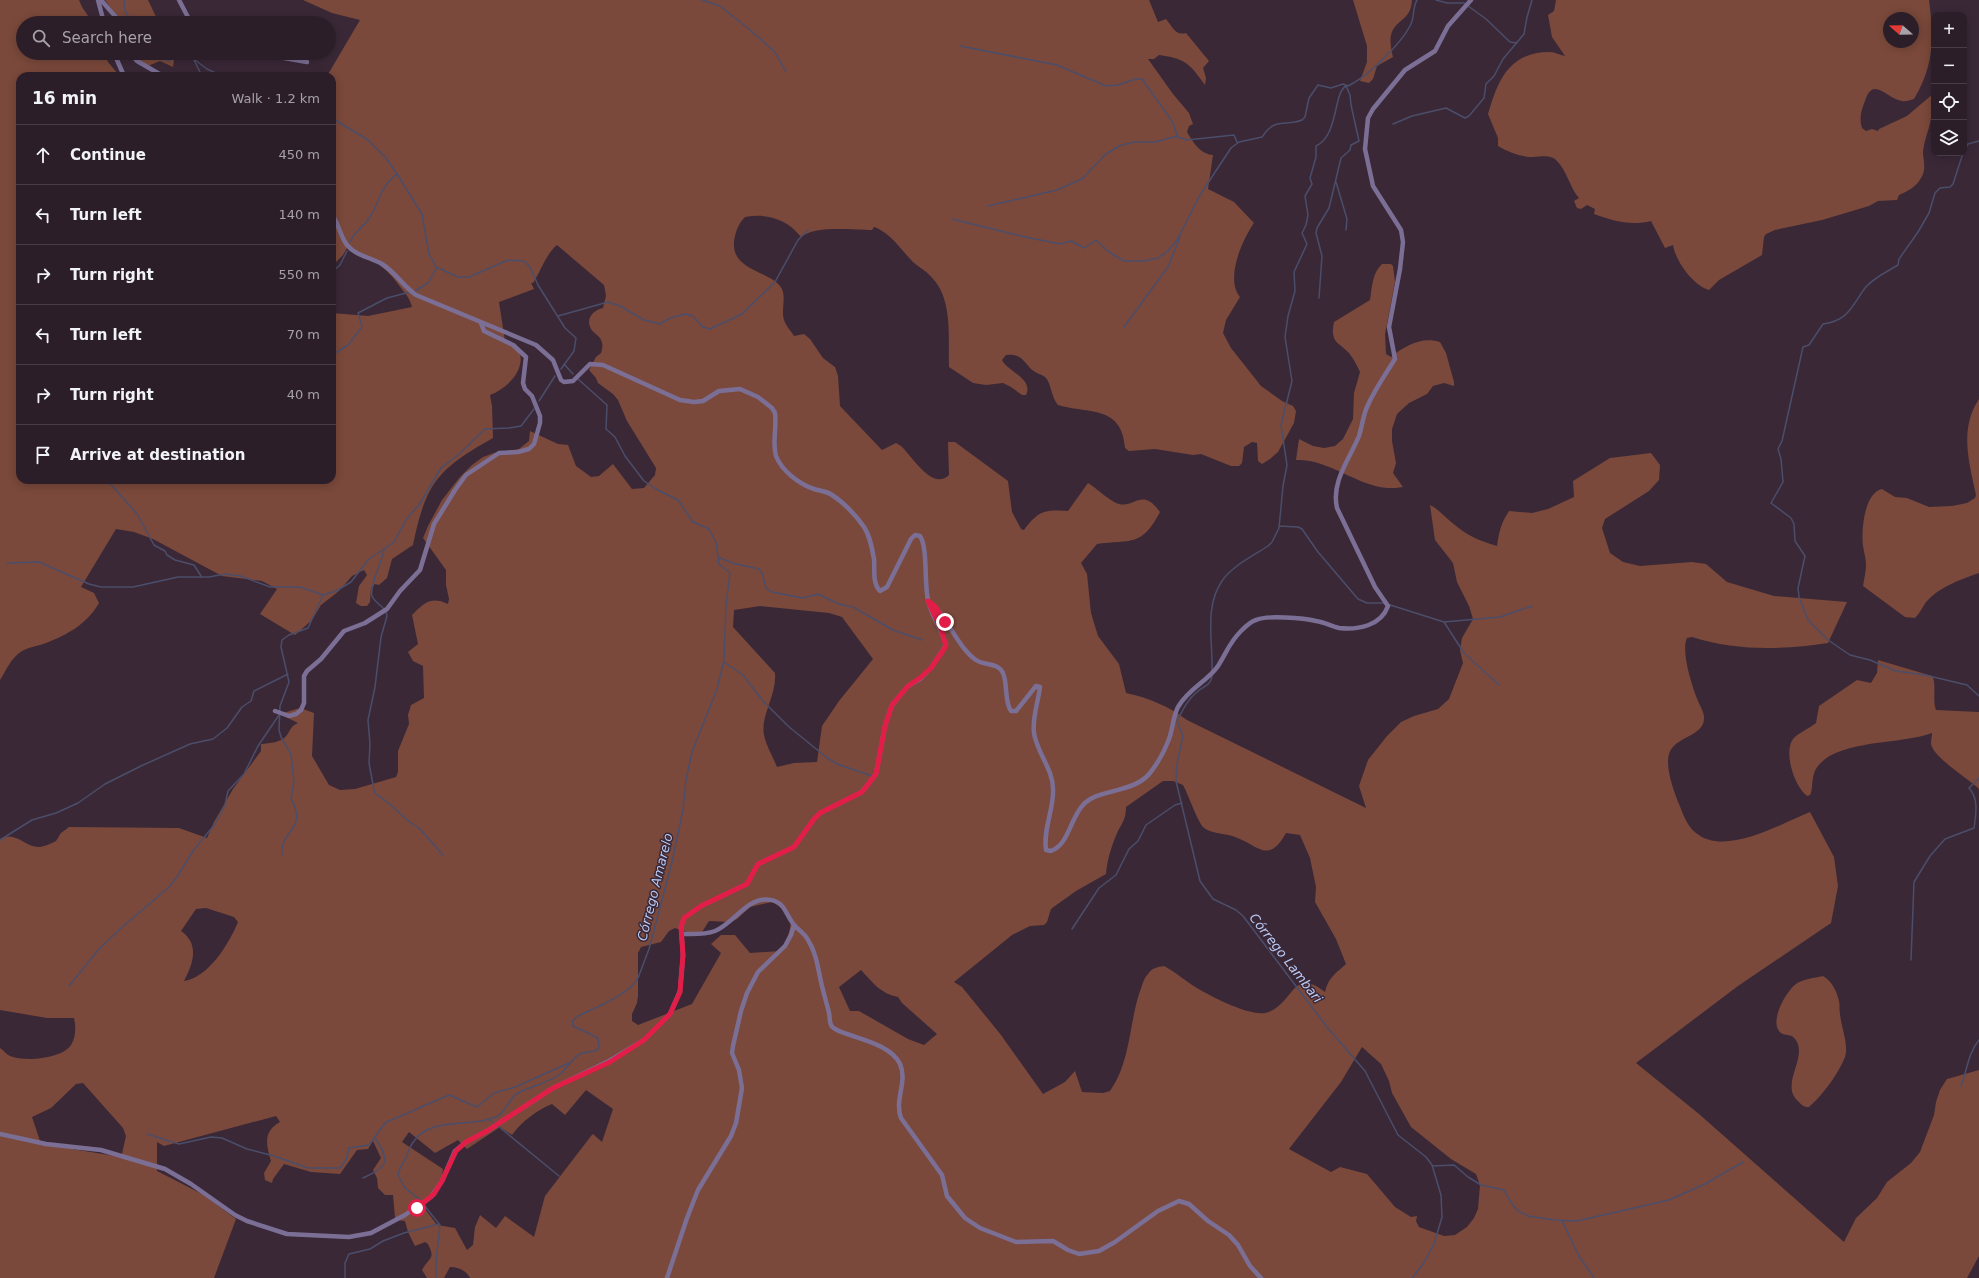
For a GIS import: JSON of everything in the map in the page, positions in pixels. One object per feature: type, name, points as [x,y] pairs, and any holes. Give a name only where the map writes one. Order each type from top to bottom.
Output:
[{"type":"street","points":[[98,0],[102,16]]},
{"type":"street","points":[[102,0],[115,16]]},
{"type":"street","points":[[179,0],[187,16]]},
{"type":"street","points":[[928,601],[935,606],[945,622],[968,652],[977,661],[999,668],[1003,673],[1008,695],[1008,707],[1011,711],[1016,712],[1036,686],[1040,688],[1034,724],[1034,734],[1052,776],[1053,788],[1044,841],[1046,850],[1051,852],[1057,849],[1076,816],[1089,799],[1131,786],[1150,773],[1169,739],[1178,708],[1186,694],[1218,666],[1230,643],[1254,620],[1269,617],[1316,621],[1340,628],[1350,628],[1368,625],[1382,618],[1388,606],[1375,587],[1337,508],[1335,499],[1336,486],[1359,436],[1367,408],[1381,380],[1395,359],[1389,327],[1404,242],[1401,230],[1373,186],[1365,149],[1366,126],[1373,109],[1405,70],[1435,51],[1448,26],[1471,0]]},
{"type":"street","points":[[117,60],[122,72]]},
{"type":"street","points":[[137,60],[156,72]]},
{"type":"street","points":[[296,60],[307,62]]},
{"type":"street","points":[[0,1134],[46,1144],[101,1150],[165,1169],[191,1184],[235,1215],[247,1221],[287,1234],[349,1237],[371,1233],[405,1215],[431,1197],[442,1181],[456,1151],[466,1142],[487,1131],[553,1088],[610,1062],[644,1040],[670,1014],[676,1004],[680,992],[682,922],[688,914],[701,906],[747,884],[758,864],[794,847],[820,813],[862,792],[872,781],[878,766],[885,726],[892,705],[908,686],[931,668],[946,646],[941,629],[928,601],[925,581],[924,548],[920,536],[914,535],[911,539],[887,587],[880,591],[877,588],[874,576],[872,546],[864,526],[832,495],[807,486],[793,478],[784,469],[777,457],[774,447],[775,413],[772,408],[758,397],[740,389],[728,389],[719,391],[703,401],[694,402],[680,400],[603,365],[595,363],[590,364],[573,381],[564,382],[561,380],[556,364],[551,357],[545,354],[536,345],[416,295],[408,290],[394,274],[382,264],[355,252],[346,244],[336,223]]},
{"type":"street","points":[[275,711],[289,716],[296,714],[301,710],[304,703],[304,676],[307,671],[321,659],[344,631],[365,623],[387,609],[400,591],[420,570],[434,524],[454,490],[466,475],[499,453],[518,452],[529,449],[534,444],[540,423],[540,416],[532,396],[525,389],[526,357],[513,345],[484,331],[481,323]]},
{"type":"street","points":[[682,934],[702,934],[716,930],[757,901],[775,901],[783,906],[794,925],[802,931],[812,949],[830,1016],[831,1025],[838,1031],[866,1039],[880,1046],[891,1053],[900,1065],[902,1086],[897,1108],[901,1118],[942,1175],[947,1196],[972,1224],[1016,1242],[1053,1241],[1068,1250],[1079,1254],[1100,1251],[1158,1211],[1179,1201],[1190,1204],[1208,1221],[1229,1236],[1238,1245],[1250,1266],[1261,1278]]},
{"type":"street","points":[[667,1278],[698,1190],[731,1136],[736,1123],[742,1088],[739,1070],[732,1053],[747,993],[758,972],[785,946],[794,925]]},
{"type":"shaded area","points":[[0,0],[79,0],[88,16],[16,16],[16,60],[107,60],[116,72],[16,72],[16,484],[336,484],[336,313],[368,316],[412,307],[406,295],[395,280],[377,263],[347,248],[336,262],[336,72],[329,72],[360,20],[332,13],[303,0],[1149,0],[1158,22],[1166,19],[1176,32],[1182,34],[1186,33],[1209,61],[1203,68],[1206,78],[1205,85],[1191,67],[1181,60],[1159,55],[1154,59],[1148,59],[1173,94],[1189,113],[1193,124],[1189,126],[1187,132],[1192,140],[1201,150],[1213,155],[1208,189],[1234,202],[1254,223],[1240,249],[1235,270],[1234,280],[1240,297],[1226,320],[1223,333],[1231,348],[1261,386],[1282,401],[1293,406],[1296,411],[1294,423],[1278,452],[1262,464],[1258,461],[1257,443],[1252,442],[1244,447],[1242,463],[1239,466],[1231,466],[1201,454],[1193,455],[1155,449],[1129,451],[1125,448],[1123,434],[1118,424],[1111,418],[1092,411],[1058,405],[1047,379],[1015,355],[1006,355],[1002,360],[1026,384],[1026,395],[1022,395],[1003,383],[986,385],[973,383],[949,367],[947,310],[940,289],[934,280],[913,262],[888,235],[877,228],[874,227],[872,230],[845,229],[816,231],[801,237],[789,226],[776,219],[761,216],[745,217],[739,225],[735,236],[734,248],[737,257],[744,264],[770,278],[782,289],[784,296],[783,316],[787,326],[794,336],[804,334],[810,339],[823,358],[835,367],[838,376],[840,406],[882,450],[896,443],[901,446],[923,471],[936,479],[943,479],[949,475],[948,442],[955,442],[1008,481],[1012,512],[1021,529],[1024,530],[1033,519],[1042,513],[1053,510],[1068,511],[1088,483],[1108,498],[1119,504],[1143,500],[1154,505],[1160,512],[1153,524],[1141,537],[1134,540],[1097,544],[1081,563],[1087,574],[1091,613],[1098,636],[1119,664],[1126,693],[1143,697],[1165,707],[1187,720],[1366,808],[1359,786],[1368,760],[1387,736],[1401,722],[1414,716],[1438,709],[1449,699],[1463,663],[1460,650],[1462,638],[1473,619],[1469,606],[1457,582],[1453,563],[1435,540],[1430,505],[1467,533],[1497,546],[1501,528],[1509,511],[1532,513],[1548,509],[1574,497],[1573,481],[1610,458],[1651,453],[1660,465],[1659,480],[1649,491],[1605,519],[1602,528],[1610,553],[1623,562],[1640,566],[1692,562],[1706,564],[1727,582],[1774,596],[1847,602],[1828,643],[1794,647],[1759,648],[1725,645],[1692,637],[1687,638],[1685,651],[1687,667],[1704,716],[1703,723],[1700,728],[1672,748],[1669,754],[1668,766],[1682,812],[1688,823],[1696,833],[1708,839],[1722,842],[1753,836],[1810,812],[1834,857],[1838,886],[1831,923],[1738,986],[1636,1063],[1699,1114],[1844,1242],[1856,1218],[1877,1198],[1887,1182],[1911,1163],[1920,1152],[1934,1115],[1940,1090],[1947,1079],[1979,1070],[1979,1256],[1967,1278],[470,1278],[462,1270],[450,1267],[444,1278],[427,1278],[422,1270],[431,1258],[430,1249],[428,1244],[425,1242],[415,1246],[408,1232],[405,1221],[397,1220],[395,1218],[393,1195],[385,1195],[378,1188],[377,1178],[373,1170],[381,1158],[373,1141],[368,1149],[357,1150],[340,1174],[311,1172],[284,1164],[273,1179],[272,1183],[265,1180],[264,1173],[271,1161],[267,1144],[268,1134],[280,1122],[276,1116],[164,1146],[157,1142],[157,1171],[202,1194],[236,1219],[214,1278],[0,1278],[0,1048],[10,1056],[16,1058],[33,1059],[51,1056],[66,1050],[71,1045],[75,1035],[75,1028],[74,1018],[47,1018],[0,1010],[0,839],[6,837],[16,838],[35,847],[40,847],[56,841],[61,833],[69,827],[179,828],[207,838],[214,822],[233,789],[261,751],[261,744],[282,740],[292,727],[298,723],[280,714],[300,708],[314,713],[312,756],[329,785],[340,790],[355,789],[396,777],[398,772],[398,751],[409,724],[408,715],[411,705],[424,698],[423,666],[413,661],[408,652],[418,644],[412,615],[428,602],[437,601],[448,604],[449,599],[446,585],[446,570],[423,538],[442,500],[460,477],[483,457],[494,453],[519,449],[529,441],[530,431],[558,444],[568,445],[576,466],[591,477],[599,476],[613,464],[632,489],[644,488],[655,475],[656,468],[627,421],[618,400],[613,394],[598,383],[596,378],[589,370],[596,357],[601,353],[602,349],[601,341],[591,329],[589,321],[591,315],[603,308],[606,296],[604,285],[557,245],[547,258],[533,283],[531,283],[534,289],[499,302],[505,341],[516,344],[520,352],[521,360],[516,375],[511,381],[490,395],[492,406],[493,438],[459,459],[437,480],[423,506],[413,545],[392,559],[387,578],[379,585],[375,584],[371,588],[370,602],[367,606],[361,606],[356,603],[359,586],[367,575],[364,570],[352,576],[339,591],[321,605],[312,620],[295,635],[260,614],[277,589],[262,581],[222,576],[153,539],[134,532],[116,529],[81,587],[94,593],[99,603],[89,617],[69,632],[46,643],[22,651],[10,664],[0,680]],"holes":[[[760,606],[829,613],[842,617],[873,659],[839,701],[822,726],[817,762],[794,763],[777,767],[766,743],[763,728],[764,720],[774,689],[775,673],[733,627],[734,610]],[[1163,781],[1173,781],[1183,785],[1201,824],[1210,831],[1243,840],[1262,850],[1274,848],[1280,843],[1286,833],[1300,835],[1310,858],[1316,887],[1315,902],[1336,939],[1346,964],[1330,979],[1325,992],[1314,985],[1305,983],[1299,985],[1275,1009],[1265,1013],[1240,1009],[1230,1005],[1197,988],[1164,966],[1155,968],[1146,976],[1143,983],[1136,1006],[1122,1069],[1110,1091],[1103,1093],[1082,1092],[1075,1071],[1065,1082],[1043,1094],[1001,1035],[962,987],[954,982],[1012,935],[1030,926],[1044,925],[1047,922],[1051,909],[1076,891],[1106,874],[1107,863],[1118,831],[1124,820],[1126,807]],[[772,902],[786,912],[789,918],[790,929],[781,951],[750,953],[735,935],[721,935],[711,944],[721,953],[692,1004],[638,1025],[632,1021],[632,1014],[637,1003],[638,996],[638,953],[641,947],[661,942],[669,931],[675,928],[690,933],[702,932],[709,921],[731,922],[737,919],[750,907]],[[206,908],[234,917],[238,922],[217,959],[201,974],[193,979],[184,981],[192,961],[193,948],[187,936],[181,931],[196,909]],[[861,970],[882,990],[898,997],[902,1003],[937,1034],[924,1045],[908,1039],[859,1011],[850,1011],[839,987]],[[1362,1047],[1381,1064],[1389,1081],[1392,1093],[1411,1127],[1451,1159],[1476,1174],[1480,1185],[1478,1209],[1474,1218],[1467,1227],[1455,1235],[1444,1236],[1419,1227],[1416,1221],[1417,1216],[1411,1217],[1395,1207],[1367,1174],[1340,1167],[1331,1172],[1289,1149],[1341,1082]],[[83,1083],[123,1128],[126,1136],[121,1158],[41,1144],[32,1117],[51,1108],[76,1084]],[[586,1090],[613,1109],[602,1142],[593,1134],[545,1196],[534,1237],[505,1216],[496,1228],[480,1215],[475,1227],[473,1245],[467,1250],[455,1228],[437,1225],[422,1205],[435,1196],[441,1182],[443,1169],[402,1142],[409,1132],[435,1153],[458,1140],[467,1149],[500,1127],[512,1135],[530,1117],[552,1104],[565,1115]]]},
{"type":"shaded area","points":[[105,0],[148,0],[156,16],[117,16]]},
{"type":"shaded area","points":[[1353,0],[1412,0],[1407,15],[1394,28],[1391,35],[1393,57],[1377,66],[1373,79],[1369,83],[1360,81],[1367,62],[1367,46]]},
{"type":"shaded area","points":[[1556,0],[1929,0],[1931,18],[1931,51],[1929,63],[1921,87],[1914,99],[1906,101],[1896,99],[1881,90],[1872,90],[1868,93],[1861,118],[1862,128],[1866,131],[1872,129],[1878,131],[1879,129],[1907,116],[1931,96],[1931,116],[1923,150],[1923,175],[1917,184],[1899,195],[1897,200],[1878,201],[1869,206],[1822,220],[1775,230],[1766,234],[1764,237],[1762,255],[1719,280],[1709,290],[1697,283],[1686,272],[1681,265],[1673,245],[1665,248],[1651,221],[1636,223],[1622,222],[1594,214],[1595,209],[1587,205],[1581,209],[1577,208],[1574,201],[1579,198],[1557,161],[1551,157],[1545,156],[1528,157],[1519,155],[1498,146],[1498,138],[1488,114],[1496,90],[1507,70],[1524,57],[1536,53],[1552,52],[1565,56],[1552,37],[1548,15],[1554,11]]},
{"type":"shaded area","points":[[138,60],[174,60],[173,67],[160,61],[148,66]]},
{"type":"shaded area","points":[[1382,264],[1391,264],[1393,266],[1395,282],[1385,334],[1386,354],[1391,357],[1407,346],[1420,341],[1433,340],[1440,342],[1446,353],[1454,382],[1454,386],[1444,383],[1433,386],[1427,394],[1409,403],[1397,414],[1392,429],[1392,441],[1396,463],[1393,473],[1403,487],[1397,488],[1375,486],[1320,464],[1296,460],[1299,439],[1313,446],[1324,448],[1335,446],[1343,439],[1353,419],[1354,393],[1360,372],[1351,355],[1338,343],[1334,337],[1334,322],[1370,300],[1374,276]]},
{"type":"shaded area","points":[[1979,399],[1979,573],[1951,584],[1932,596],[1915,618],[1905,617],[1863,586],[1866,565],[1863,546],[1863,522],[1865,513],[1871,497],[1882,489],[1895,497],[1907,498],[1929,507],[1952,506],[1967,503],[1975,498],[1976,495],[1967,446],[1967,434],[1973,410]]},
{"type":"shaded area","points":[[1878,660],[1932,676],[1936,710],[1979,712],[1979,789],[1937,754],[1931,743],[1932,733],[1919,737],[1871,744],[1840,751],[1828,757],[1818,766],[1814,774],[1810,795],[1807,796],[1803,792],[1795,778],[1790,761],[1790,745],[1793,739],[1798,734],[1816,723],[1819,706],[1857,680],[1871,683],[1877,673]]},
{"type":"shaded area","points":[[1823,976],[1831,984],[1838,998],[1846,1052],[1839,1070],[1830,1084],[1809,1107],[1807,1107],[1803,1106],[1793,1094],[1793,1077],[1799,1051],[1797,1043],[1792,1036],[1783,1034],[1778,1030],[1776,1024],[1779,1009],[1792,988],[1799,982]]},
{"type":"waterway","name":"Córrego Amarelo","points":[[124,0],[125,11],[128,16]]},
{"type":"waterway","points":[[702,0],[720,6],[750,30],[775,52],[786,72]]},
{"type":"waterway","points":[[952,219],[1060,244],[1071,241],[1084,248],[1096,240],[1109,252],[1124,261],[1144,261],[1158,258],[1168,251],[1177,240],[1200,195],[1231,148],[1239,142],[1262,137],[1272,126],[1276,124],[1302,120],[1305,117],[1309,98],[1318,85],[1331,88],[1343,84],[1348,86],[1364,76],[1391,51],[1405,34],[1412,23],[1414,6],[1417,0]]},
{"type":"waterway","points":[[1436,0],[1447,3],[1464,3],[1486,19],[1510,42],[1517,43]]},
{"type":"waterway","points":[[1393,124],[1412,116],[1446,108],[1465,118],[1469,116],[1484,98],[1486,84],[1494,76],[1503,59],[1524,34],[1532,0]]},
{"type":"waterway","points":[[960,46],[1057,65],[1106,86],[1118,85],[1136,79],[1142,79],[1172,121],[1178,137],[1187,140],[1234,135],[1237,142]]},
{"type":"waterway","name":"Córrego Amarelo","points":[[166,60],[170,60]]},
{"type":"waterway","points":[[194,60],[200,72]]},
{"type":"waterway","name":"Córrego Amarelo","points":[[195,60],[213,72]]},
{"type":"waterway","points":[[1319,298],[1322,256],[1316,233],[1317,228],[1329,208],[1341,158],[1350,150],[1351,145],[1359,141],[1350,95],[1346,86]]},
{"type":"waterway","name":"Córrego Lambari","points":[[1212,671],[1211,613],[1216,591],[1231,571],[1268,546],[1272,542],[1279,528],[1283,486],[1287,465],[1281,425],[1292,381],[1285,337],[1288,316],[1295,291],[1294,272],[1307,244],[1302,233],[1306,225],[1308,215],[1305,196],[1312,184],[1310,178],[1316,157],[1316,146],[1323,141],[1329,133],[1339,97],[1342,90],[1346,86]]},
{"type":"waterway","name":"Córrego Amarelo","points":[[336,120],[368,140],[386,158],[397,174],[422,214],[429,254],[436,267],[458,277],[469,277],[508,260],[524,261],[530,267],[538,285],[565,328],[576,338],[574,351],[561,369]]},
{"type":"waterway","points":[[988,206],[1057,190],[1082,179],[1106,154],[1119,146],[1134,142],[1155,142],[1177,136]]},
{"type":"waterway","points":[[1967,146],[1979,141]]},
{"type":"waterway","points":[[1962,156],[1953,184],[1950,187],[1940,188],[1935,193],[1929,213],[1899,259],[1898,265],[1872,281],[1844,316],[1832,322],[1823,324],[1809,345],[1803,347],[1782,441],[1778,449],[1781,459],[1783,482],[1771,503],[1791,518],[1794,524],[1795,541],[1805,556],[1798,588],[1799,597],[1808,620],[1828,640],[1850,655],[1870,660],[1896,671],[1925,675],[1967,685],[1979,696]]},
{"type":"waterway","points":[[350,242],[372,214],[387,184],[397,174]]},
{"type":"waterway","points":[[1336,182],[1347,219],[1346,230]]},
{"type":"waterway","points":[[558,316],[608,302],[620,306],[644,320],[660,324],[670,318],[685,314],[693,316],[703,327],[710,329],[742,314],[775,282],[798,240],[808,230]]},
{"type":"waterway","points":[[1124,327],[1168,267],[1180,237]]},
{"type":"waterway","points":[[336,268],[340,265],[347,251]]},
{"type":"waterway","points":[[415,291],[428,283],[437,267]]},
{"type":"waterway","points":[[336,352],[348,345],[362,327],[358,313],[387,298],[410,292]]},
{"type":"waterway","name":"Córrego Amarelo","points":[[564,364],[573,374]]},
{"type":"waterway","points":[[539,401],[555,376]]},
{"type":"waterway","name":"Córrego Amarelo","points":[[436,1278],[436,1262],[440,1225],[419,1199],[405,1188],[398,1175],[400,1169],[414,1142],[422,1133],[445,1125],[484,1121],[496,1117],[518,1093],[555,1077],[563,1072],[573,1060],[582,1053],[596,1051],[599,1048],[598,1038],[573,1026],[572,1021],[578,1016],[602,1005],[628,990],[638,978],[649,949],[672,862],[683,810],[686,780],[692,752],[717,689],[724,660],[726,606],[730,573],[719,564],[716,542],[709,529],[693,522],[678,500],[644,481],[625,456],[615,437],[606,429],[607,405],[578,379]]},
{"type":"waterway","points":[[282,855],[282,847],[295,824],[297,817],[296,809],[291,799],[294,782],[291,754],[281,737],[279,730],[280,706],[289,682],[281,647],[282,640],[289,635],[308,628],[323,595],[336,591],[351,582],[368,560],[394,542],[407,518],[419,505],[441,468],[458,455],[485,429],[521,426],[534,409]]},
{"type":"waterway","points":[[111,484],[137,514],[154,545],[165,551],[167,555],[175,560],[194,565],[201,576]]},
{"type":"waterway","points":[[1279,526],[1298,527],[1302,529],[1318,552],[1358,599],[1367,603],[1384,603]]},
{"type":"waterway","points":[[384,550],[372,586],[373,599],[385,610],[387,616],[381,637],[375,687],[368,720],[370,744],[369,763],[374,790],[376,794],[420,829],[443,855]]},
{"type":"waterway","points":[[718,557],[732,563],[759,569],[762,573],[766,588],[772,592],[803,598],[818,594],[839,604],[853,607],[893,630],[922,640]]},
{"type":"waterway","points":[[7,563],[39,562],[89,584],[101,587],[133,587],[178,577],[209,577],[225,574],[241,576],[270,587],[300,587],[323,595]]},
{"type":"waterway","points":[[1387,604],[1444,622],[1500,617],[1532,606]]},
{"type":"waterway","points":[[1444,622],[1464,653],[1499,685]]},
{"type":"waterway","points":[[724,662],[743,675],[763,701],[788,726],[826,757],[837,764],[872,776]]},
{"type":"waterway","points":[[0,840],[32,820],[56,813],[78,803],[105,784],[141,766],[190,744],[213,739],[227,728],[242,707],[251,701],[254,691],[288,674]]},
{"type":"waterway","name":"Córrego Lambari","points":[[1212,676],[1210,682],[1190,698],[1177,721],[1183,736],[1177,764],[1176,781],[1200,881],[1213,899],[1236,910],[1243,916],[1327,1027],[1365,1071],[1398,1135],[1426,1157],[1432,1165],[1441,1195],[1442,1217],[1434,1244],[1423,1264],[1412,1278]]},
{"type":"waterway","points":[[69,986],[99,949],[169,887],[177,877],[193,851],[215,824],[225,805],[228,791],[244,774],[258,746],[279,715]]},
{"type":"waterway","points":[[1911,960],[1914,882],[1930,856],[1945,839],[1974,828],[1976,802],[1969,788],[1979,778]]},
{"type":"waterway","points":[[1072,929],[1099,888],[1116,875],[1129,849],[1138,841],[1146,825],[1175,805],[1182,803]]},
{"type":"waterway","points":[[1961,1086],[1970,1056],[1979,1040]]},
{"type":"waterway","points":[[147,1134],[179,1144],[211,1137],[222,1138],[247,1149],[274,1156],[308,1168],[340,1168],[346,1160],[349,1148],[369,1145],[385,1123],[389,1121],[449,1095],[477,1107],[494,1093],[515,1087],[569,1063]]},
{"type":"waterway","name":"Córrego Amarelo","points":[[488,1119],[495,1124]]},
{"type":"waterway","points":[[498,1126],[559,1176]]},
{"type":"waterway","points":[[363,1178],[378,1170],[384,1162],[385,1158],[375,1138]]},
{"type":"waterway","points":[[1432,1166],[1454,1165],[1468,1177],[1481,1185],[1504,1190],[1518,1211],[1528,1216],[1554,1220],[1577,1221],[1669,1200],[1705,1184],[1743,1162]]},
{"type":"waterway","points":[[1562,1221],[1579,1256],[1594,1278]]},
{"type":"waterway","points":[[345,1278],[345,1263],[349,1254],[370,1249],[383,1241],[404,1233],[439,1224]]},
{"type":"route","points":[[417,1208],[434,1194],[442,1181],[450,1160],[456,1151],[466,1142],[487,1131],[553,1088],[610,1062],[644,1040],[670,1014],[676,1004],[680,992],[683,955],[681,927],[684,918],[701,906],[747,884],[758,864],[791,850],[800,841],[814,819],[820,813],[862,792],[872,781],[876,774],[882,738],[892,705],[898,696],[908,686],[931,668],[943,653],[946,646],[941,629],[928,601],[935,606],[945,622]]}]
